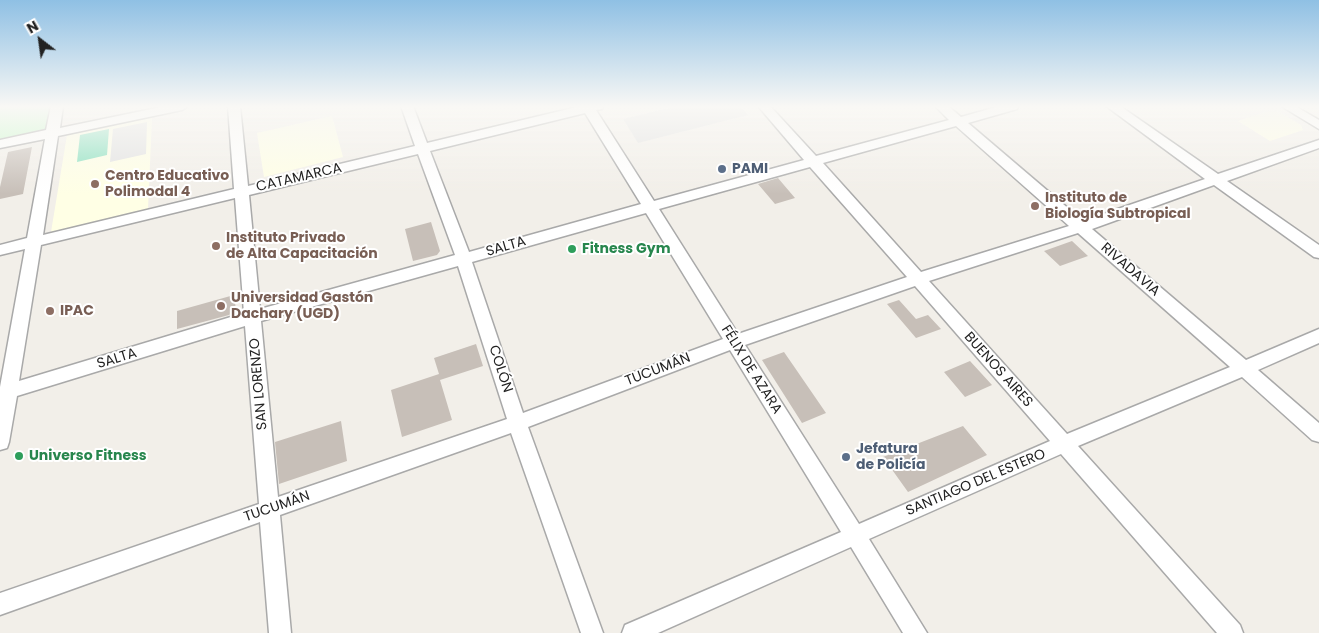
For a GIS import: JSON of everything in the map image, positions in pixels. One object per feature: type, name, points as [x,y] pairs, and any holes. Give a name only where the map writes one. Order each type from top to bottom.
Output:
[{"type":"street","points":[[0,144],[40,136]]},
{"type":"street","points":[[0,442],[5,392],[34,242],[52,136]]},
{"type":"street","name":"SAN LORENZO","points":[[237,136],[280,633]]},
{"type":"street","name":"COLÓN","points":[[418,136],[464,259],[517,424],[592,633]]},
{"type":"street","name":"CATAMARCA","points":[[0,250],[472,136]]},
{"type":"street","name":"FÉLIX DE AZARA","points":[[608,136],[853,535],[916,633]]},
{"type":"street","name":"BUENOS AIRES","points":[[790,136],[1232,633]]},
{"type":"street","name":"SALTA","points":[[5,392],[253,317],[908,136]]},
{"type":"street","name":"RIVADAVIA","points":[[976,136],[1319,434]]},
{"type":"street","points":[[1154,136],[1319,253]]},
{"type":"street","name":"TUCUMÁN","points":[[0,604],[517,424],[734,342],[918,279],[1080,227],[1319,144]]},
{"type":"street","name":"SANTIAGO DEL ESTERO","points":[[633,633],[853,535],[1319,336]]},
{"type":"shaded area","points":[[67,136],[151,136],[148,209],[51,232]]},
{"type":"shaded area","points":[[112,136],[147,136],[146,154],[110,162]]},
{"type":"shaded area","points":[[257,136],[337,136],[343,157],[264,177]]},
{"type":"shaded area","points":[[633,136],[667,136],[638,143]]},
{"type":"shaded area","points":[[1261,136],[1286,136],[1270,141]]},
{"type":"green space","points":[[0,136],[37,136],[0,143]]},
{"type":"green space","points":[[80,136],[108,136],[107,155],[77,162]]},
{"type":"building","points":[[32,147],[23,194],[0,199],[0,187],[8,152]]},
{"type":"building","points":[[778,178],[795,198],[775,204],[758,184]]},
{"type":"building","points":[[431,222],[440,251],[437,255],[413,261],[405,229]]},
{"type":"building","points":[[1072,241],[1088,256],[1060,266],[1044,251]]},
{"type":"building","points":[[234,295],[236,310],[229,315],[177,329],[177,311]]},
{"type":"building","points":[[899,300],[916,319],[928,315],[941,329],[916,338],[887,304]]},
{"type":"building","points":[[476,344],[483,366],[440,380],[452,420],[402,437],[391,390],[439,374],[434,358]]},
{"type":"building","points":[[784,352],[826,413],[802,423],[762,360]]},
{"type":"building","points":[[970,361],[992,385],[965,397],[944,372]]},
{"type":"building","points":[[341,421],[347,461],[279,484],[275,442]]},
{"type":"building","points":[[963,426],[987,455],[908,492],[883,457]]},
{"type":"place","name":"PAMI","points":[[722,169]]},
{"type":"place","name":"Centro Educativo Polimodal 4","points":[[95,184]]},
{"type":"place","name":"Instituto de Biología Subtropical","points":[[1035,206]]},
{"type":"place","name":"Instituto Privado de Alta Capacitación","points":[[216,246]]},
{"type":"place","name":"Fitness Gym","points":[[572,249]]},
{"type":"place","name":"Universidad Gastón Dachary (UGD)","points":[[221,306]]},
{"type":"place","name":"IPAC","points":[[50,311]]},
{"type":"place","name":"Universo Fitness","points":[[19,456]]},
{"type":"place","name":"Jefatura de Policía","points":[[846,457]]}]
